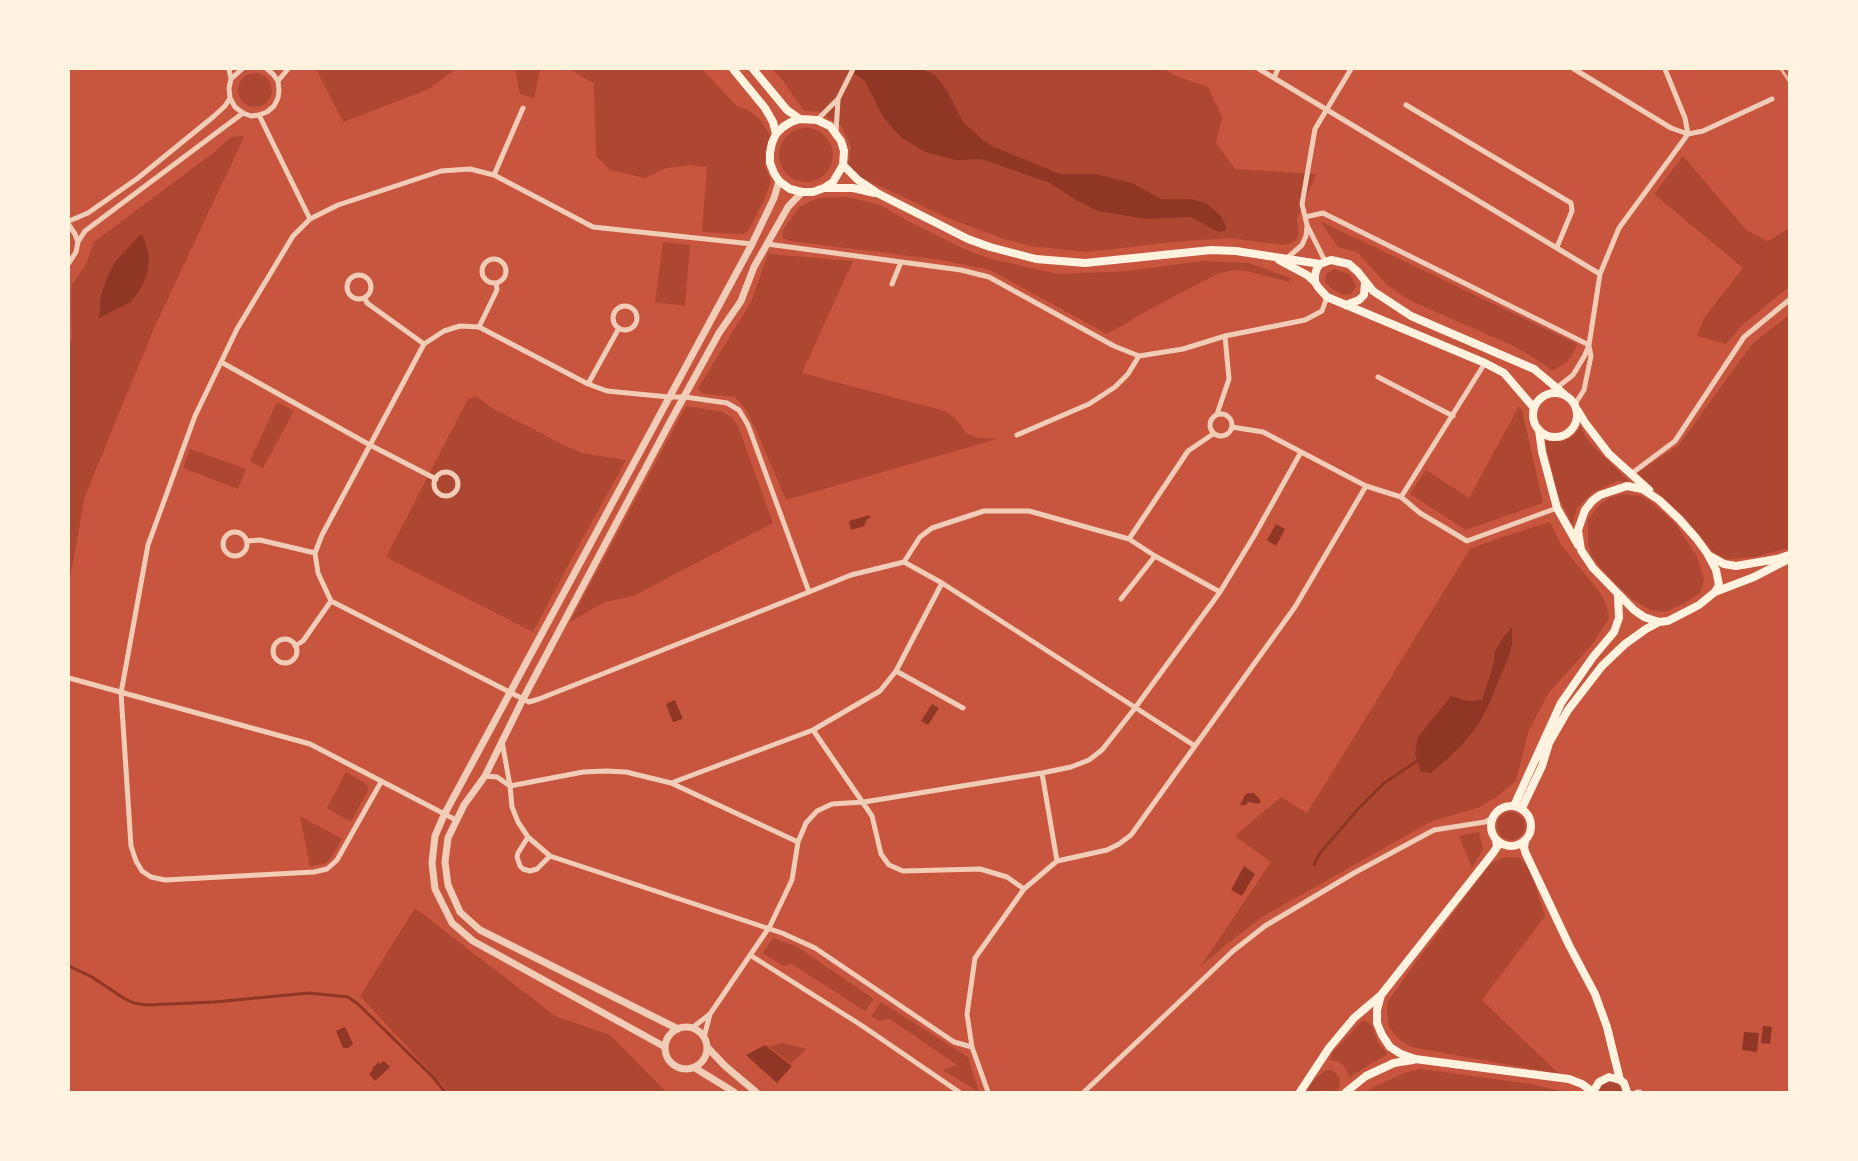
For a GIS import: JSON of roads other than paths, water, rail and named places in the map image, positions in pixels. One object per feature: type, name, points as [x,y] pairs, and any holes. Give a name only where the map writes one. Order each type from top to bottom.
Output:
[{"type":"main road","points":[[733,69],[765,108],[774,122],[776,134]]},
{"type":"main road","points":[[753,69],[787,110],[800,119]]},
{"type":"main road","points":[[800,119],[824,122],[836,132],[844,151],[843,164],[834,182],[813,192],[802,192],[790,188],[780,181],[770,163],[772,143],[776,134],[783,127],[800,119]]},
{"type":"main road","points":[[843,164],[858,180],[879,194],[968,239],[990,248],[1036,259],[1086,263],[1210,250],[1236,251],[1275,258],[1323,262],[1338,260],[1349,264],[1382,298],[1411,316],[1534,369],[1561,391],[1576,407],[1606,451],[1679,519],[1707,553],[1718,578],[1715,592]]},
{"type":"main road","points":[[824,188],[853,188],[879,194]]},
{"type":"main road","points":[[1275,258],[1316,282]]},
{"type":"main road","points":[[1323,262],[1316,272],[1316,282],[1327,297],[1485,363],[1504,373],[1534,408]]},
{"type":"main road","points":[[1346,305],[1359,300],[1364,295],[1365,282]]},
{"type":"main road","points":[[1561,391],[1550,393],[1538,401],[1534,408],[1533,416],[1539,430],[1547,436],[1557,437],[1566,435],[1573,428],[1577,420],[1576,407]]},
{"type":"main road","points":[[1539,430],[1542,452],[1558,508],[1581,550],[1593,568],[1618,596],[1644,617],[1659,622]]},
{"type":"main road","points":[[1581,550],[1578,530],[1579,523],[1585,510],[1600,495],[1627,486],[1642,489],[1659,500]]},
{"type":"main road","points":[[1707,553],[1717,561],[1736,566],[1789,558]]},
{"type":"main road","points":[[1518,807],[1542,766],[1549,743],[1568,710],[1602,666],[1625,644],[1659,622],[1678,617],[1706,600],[1715,592],[1754,577],[1789,558]]},
{"type":"main road","points":[[1518,807],[1561,703],[1593,657],[1614,632],[1619,618],[1618,596]]},
{"type":"main road","points":[[1300,1092],[1329,1048],[1354,1018],[1380,995],[1402,969],[1493,853],[1497,847],[1496,840],[1491,831],[1492,818],[1501,808],[1518,807],[1527,812],[1532,824],[1524,848],[1526,854],[1569,945],[1595,994],[1607,1027],[1620,1080]]},
{"type":"main road","points":[[1496,840],[1503,845],[1511,847],[1526,841]]},
{"type":"main road","points":[[1380,995],[1377,1023],[1390,1047],[1401,1054],[1415,1059],[1569,1079],[1582,1084],[1593,1092],[1595,1086],[1604,1079],[1615,1078],[1624,1084],[1627,1092]]},
{"type":"main road","points":[[1346,1092],[1373,1073],[1394,1063],[1415,1059]]},
{"type":"street","points":[[229,69],[232,79]]},
{"type":"street","points":[[242,69],[232,79],[229,88],[230,98],[235,107],[243,114]]},
{"type":"street","points":[[78,242],[90,228],[144,189],[237,116],[243,114],[259,115],[267,112],[274,106],[278,98],[278,81],[267,69]]},
{"type":"street","points":[[278,81],[288,69]]},
{"type":"street","points":[[817,120],[838,99],[852,69]]},
{"type":"street","points":[[1258,69],[1600,274]]},
{"type":"street","points":[[1274,78],[1278,69]]},
{"type":"street","points":[[1323,262],[1307,225],[1302,204],[1315,129],[1351,69]]},
{"type":"street","points":[[1574,69],[1671,128],[1688,134],[1704,131],[1772,99]]},
{"type":"street","points":[[1561,391],[1581,363],[1589,345],[1600,274],[1619,228],[1688,134],[1685,118],[1665,69]]},
{"type":"street","points":[[69,221],[74,221],[88,213],[138,178],[213,118],[230,98]]},
{"type":"street","points":[[836,132],[838,99]]},
{"type":"street","points":[[1406,105],[1571,204],[1572,211],[1557,247]]},
{"type":"street","points":[[494,175],[523,108]]},
{"type":"street","points":[[259,115],[310,219]]},
{"type":"street","points":[[381,782],[337,860],[327,869],[314,872],[165,880],[151,877],[142,871],[131,846],[121,693],[148,545],[195,416],[237,329],[290,241],[310,219],[338,205],[441,171],[470,169],[494,175],[593,226],[752,244]]},
{"type":"street","points":[[666,1047],[472,941],[452,923],[435,889],[432,863],[436,836],[444,815],[752,244],[780,181]]},
{"type":"street","points":[[802,192],[788,207],[754,267],[741,301],[720,333],[685,397],[523,700],[485,776],[464,805],[448,838],[445,862],[448,885],[460,912],[480,930],[678,1029],[692,1028],[710,1014],[769,927],[792,880],[798,842],[806,822],[817,811],[832,804],[864,802],[1071,767],[1089,760],[1102,750],[1220,592],[1254,536],[1300,452]]},
{"type":"street","points":[[1305,217],[1323,213],[1589,345]]},
{"type":"street","points":[[69,225],[76,234],[78,242],[76,252],[69,263]]},
{"type":"street","points":[[1286,259],[1302,246],[1306,236],[1307,225]]},
{"type":"street","points":[[767,244],[961,270],[989,277],[1114,346],[1139,356],[1156,354],[1225,336],[1305,320],[1322,311],[1327,297]]},
{"type":"street","points":[[490,260],[501,262],[505,268],[505,276],[496,283],[487,281],[482,274],[483,266],[490,260]]},
{"type":"street","points":[[892,284],[901,262]]},
{"type":"street","points":[[355,276],[362,276],[370,284],[370,292],[364,298],[356,299],[347,290],[348,282],[355,276]]},
{"type":"street","points":[[479,327],[497,290],[496,283]]},
{"type":"street","points":[[364,298],[367,303],[424,344]]},
{"type":"street","points":[[1631,474],[1675,441],[1744,336],[1789,300]]},
{"type":"street","points":[[621,306],[629,306],[636,314],[636,322],[634,326],[627,329],[619,328],[614,321],[614,312],[621,306]]},
{"type":"street","points":[[809,592],[748,425],[739,410],[727,403],[607,390],[588,384],[479,327],[460,326],[444,330],[424,344],[322,536],[315,553],[318,573],[331,600],[529,702],[539,699],[809,592],[851,575],[904,562],[942,583],[1195,746]]},
{"type":"street","points":[[588,384],[619,328]]},
{"type":"street","points":[[1225,336],[1229,379],[1217,414],[1210,421],[1209,428],[1213,434],[1219,437],[1226,435],[1232,427]]},
{"type":"street","points":[[1576,407],[1584,390],[1591,356],[1589,345]]},
{"type":"street","points":[[1017,434],[1090,404],[1115,387],[1128,374],[1139,356]]},
{"type":"street","points":[[221,362],[370,445],[436,478]]},
{"type":"street","points":[[1401,497],[1485,363]]},
{"type":"street","points":[[1378,377],[1453,416]]},
{"type":"street","points":[[1217,414],[1221,413],[1228,416],[1232,427]]},
{"type":"street","points":[[1232,427],[1263,432],[1366,486],[1401,497],[1420,513],[1467,541],[1558,508]]},
{"type":"street","points":[[1129,539],[1188,451],[1213,434]]},
{"type":"street","points":[[446,472],[453,475],[458,481],[457,489],[448,496],[440,494],[435,487],[436,478],[438,475],[446,472]]},
{"type":"street","points":[[988,1092],[972,1047],[967,1014],[975,958],[1024,889],[1057,861],[1107,850],[1131,835],[1295,607],[1366,486]]},
{"type":"street","points":[[904,562],[920,537],[932,528],[984,511],[1029,512],[1129,539],[1155,556],[1220,592]]},
{"type":"street","points":[[232,533],[242,535],[247,541],[244,552],[238,556],[229,554],[224,548],[225,539],[232,533]]},
{"type":"street","points":[[247,541],[260,540],[315,553]]},
{"type":"street","points":[[1121,599],[1155,556]]},
{"type":"street","points":[[671,783],[813,730],[880,691],[896,671],[942,583]]},
{"type":"street","points":[[295,646],[304,641],[331,600]]},
{"type":"street","points":[[282,639],[290,640],[295,646],[296,654],[289,662],[278,660],[273,654],[276,643],[282,639]]},
{"type":"street","points":[[896,671],[963,708]]},
{"type":"street","points":[[69,678],[310,744],[456,820]]},
{"type":"street","points":[[813,730],[872,816],[881,854],[889,865],[903,871],[980,869],[1007,877],[1024,889]]},
{"type":"street","points":[[502,740],[512,806],[518,822],[528,837],[550,856],[769,927],[815,948],[954,1042],[972,1047]]},
{"type":"street","points":[[485,776],[497,777],[510,786],[583,772],[626,772],[671,783],[798,842]]},
{"type":"street","points":[[1042,773],[1057,861]]},
{"type":"street","points":[[1084,1092],[1234,951],[1265,926],[1354,872],[1434,830],[1485,822],[1492,818]]},
{"type":"street","points":[[528,837],[518,853],[518,862],[523,869],[530,871],[537,869],[550,856]]},
{"type":"street","points":[[750,955],[861,1025],[959,1092]]},
{"type":"street","points":[[710,1014],[704,1036],[708,1048],[725,1066],[756,1092]]},
{"type":"street","points":[[692,1028],[704,1036]]},
{"type":"street","points":[[678,1029],[669,1036],[666,1047],[667,1058],[674,1066],[684,1070],[695,1068],[704,1060],[708,1048]]},
{"type":"street","points":[[695,1068],[734,1092]]},
{"type":"waterway","points":[[1314,865],[1320,853],[1359,808],[1383,784],[1417,761]]},
{"type":"waterway","points":[[69,966],[92,977],[125,999],[147,1005],[214,1002],[309,993],[348,997],[358,1004],[432,1076],[445,1092]]},
{"type":"railway","points":[[1781,69],[1789,81]]}]
